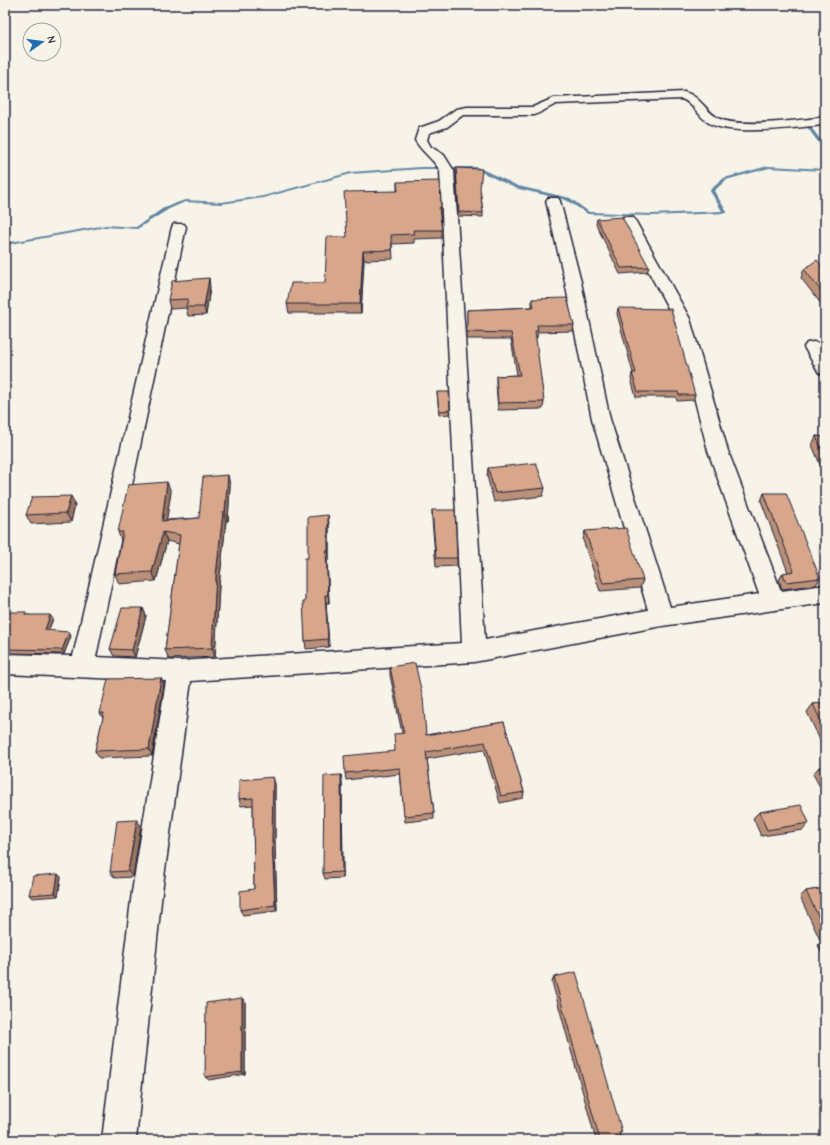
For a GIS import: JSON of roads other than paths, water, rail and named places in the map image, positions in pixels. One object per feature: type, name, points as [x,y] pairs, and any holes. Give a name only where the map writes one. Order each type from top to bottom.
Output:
[{"type":"street","points":[[474,652],[443,165],[426,149],[421,140],[423,131],[443,124],[460,112],[535,111],[554,101],[684,95],[694,100],[714,121],[726,126],[799,124],[825,121]]},
{"type":"street","points":[[553,200],[573,282],[601,419],[662,617]]},
{"type":"street","points":[[628,220],[682,319],[718,451],[773,601]]},
{"type":"street","points":[[82,668],[179,227]]},
{"type":"street","points":[[813,347],[825,369]]},
{"type":"street","points":[[5,664],[180,671],[474,652],[662,617],[825,594]]},
{"type":"street","points":[[119,1140],[147,892],[180,671]]},
{"type":"waterway","points":[[825,124],[816,124],[809,127],[825,149]]},
{"type":"waterway","points":[[5,244],[106,226],[137,228],[167,208],[185,201],[221,203],[263,197],[351,173],[421,168],[476,168],[517,187],[568,199],[588,213],[651,215],[725,212],[712,191],[725,179],[769,167],[825,170]]}]
